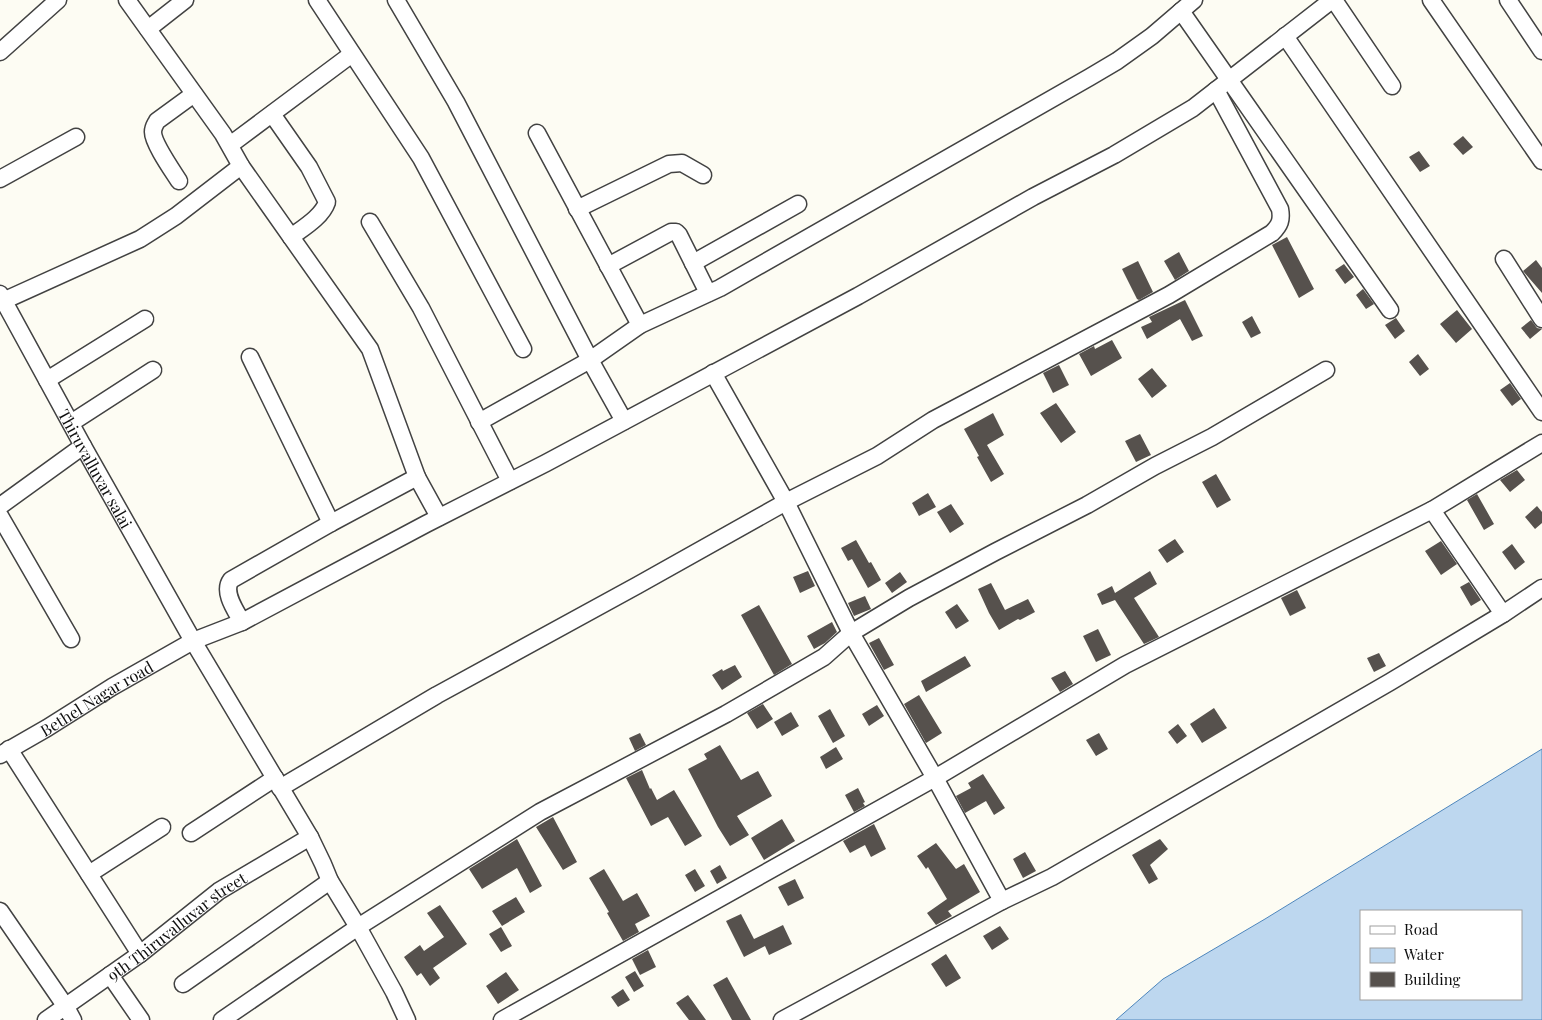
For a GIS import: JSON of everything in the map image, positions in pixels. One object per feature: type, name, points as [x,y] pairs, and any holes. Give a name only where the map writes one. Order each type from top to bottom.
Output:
[{"type":"street","points":[[0,52],[58,0]]},
{"type":"street","points":[[127,0],[230,145],[241,166],[370,349],[416,478],[439,517]]},
{"type":"street","points":[[148,29],[185,0]]},
{"type":"street","points":[[317,0],[421,158],[523,349]]},
{"type":"street","points":[[396,0],[456,102],[590,360],[624,421]]},
{"type":"street","points":[[479,422],[590,360],[640,325],[708,293],[1090,77],[1152,36],[1194,0]]},
{"type":"street","points":[[1333,0],[1392,86]]},
{"type":"street","name":"Bethel Nagar road","points":[[4,752],[193,641],[242,622],[624,421],[858,296],[1025,202],[1114,155],[1192,108],[1333,0]]},
{"type":"street","points":[[1431,0],[1542,161]]},
{"type":"street","points":[[1508,0],[1542,52]]},
{"type":"street","points":[[1181,10],[1390,310]]},
{"type":"street","points":[[1285,36],[1542,412]]},
{"type":"street","points":[[230,145],[352,54]]},
{"type":"street","points":[[192,832],[277,783],[786,502],[876,456],[933,420],[1170,295],[1272,233],[1279,226],[1282,218],[1280,210],[1216,90]]},
{"type":"street","points":[[179,181],[152,134],[153,127],[157,121],[194,94]]},
{"type":"street","points":[[272,114],[309,167],[326,202],[325,208],[291,237]]},
{"type":"street","points":[[536,133],[640,325]]},
{"type":"street","points":[[0,180],[76,137]]},
{"type":"street","points":[[577,209],[669,164],[682,163],[703,175]]},
{"type":"street","points":[[2,297],[140,239],[176,216],[241,166]]},
{"type":"street","points":[[693,263],[798,204]]},
{"type":"street","points":[[370,222],[421,308],[510,481]]},
{"type":"street","points":[[608,266],[672,232],[676,232],[679,234],[708,293]]},
{"type":"street","points":[[1504,259],[1542,319]]},
{"type":"street","name":"Thiruvalluvar salai","points":[[2,297],[70,423],[193,641],[310,837],[324,864],[330,881],[358,927],[394,992],[407,1020]]},
{"type":"street","points":[[47,380],[145,319]]},
{"type":"street","points":[[250,357],[331,523]]},
{"type":"street","points":[[70,423],[154,370]]},
{"type":"street","points":[[222,1020],[358,927],[540,812],[726,714],[824,657],[851,633],[909,598],[1212,437],[1326,370]]},
{"type":"street","points":[[713,373],[786,502],[851,633],[935,778],[1002,901]]},
{"type":"street","points":[[502,1020],[935,778],[1125,665],[1432,510],[1542,443]]},
{"type":"street","points":[[0,506],[83,446]]},
{"type":"street","points":[[242,622],[228,593],[228,584],[231,580],[331,523],[416,478]]},
{"type":"street","points":[[1432,510],[1503,614]]},
{"type":"street","points":[[0,516],[71,639]]},
{"type":"street","points":[[782,1020],[1002,901],[1052,877],[1390,682],[1503,614],[1542,588]]},
{"type":"street","points":[[4,752],[88,874],[140,954]]},
{"type":"street","points":[[88,874],[162,827]]},
{"type":"street","name":"9th Thiruvalluvar street","points":[[46,1020],[70,1013],[110,975],[140,954],[219,891],[310,837]]},
{"type":"street","points":[[183,984],[330,881]]},
{"type":"street","points":[[0,911],[70,1013]]},
{"type":"street","points":[[110,975],[141,1020]]},
{"type":"water","points":[[1542,749],[1542,1020],[1116,1020],[1163,979],[1265,919]]},
{"type":"building","points":[[1463,136],[1473,147],[1463,155],[1453,144]]},
{"type":"building","points":[[1419,151],[1430,166],[1420,172],[1409,157]]},
{"type":"building","points":[[1287,237],[1314,289],[1299,298],[1272,245]]},
{"type":"building","points":[[1179,252],[1189,271],[1175,280],[1164,261]]},
{"type":"building","points":[[1536,260],[1542,268],[1542,293],[1523,271]]},
{"type":"building","points":[[1138,261],[1153,292],[1139,300],[1122,269]]},
{"type":"building","points":[[1344,264],[1354,277],[1345,284],[1335,270]]},
{"type":"building","points":[[1363,289],[1374,304],[1366,309],[1356,295]]},
{"type":"building","points":[[1185,300],[1203,336],[1192,341],[1180,319],[1147,339],[1141,327],[1152,322],[1149,317]]},
{"type":"building","points":[[1457,310],[1472,329],[1456,343],[1440,324]]},
{"type":"building","points":[[1252,316],[1261,333],[1251,338],[1242,322]]},
{"type":"building","points":[[1396,318],[1405,331],[1395,339],[1385,325]]},
{"type":"building","points":[[1531,320],[1537,328],[1542,329],[1530,339],[1521,328]]},
{"type":"building","points":[[1112,340],[1122,358],[1091,376],[1079,354],[1094,346],[1095,349]]},
{"type":"building","points":[[1418,354],[1429,369],[1420,376],[1409,362]]},
{"type":"building","points":[[1059,365],[1069,385],[1053,393],[1043,373]]},
{"type":"building","points":[[1152,368],[1167,386],[1152,398],[1138,379]]},
{"type":"building","points":[[1510,383],[1521,399],[1512,406],[1500,390]]},
{"type":"building","points":[[1056,403],[1076,432],[1061,443],[1040,413]]},
{"type":"building","points":[[993,413],[1004,435],[987,445],[1004,474],[991,482],[964,429]]},
{"type":"building","points":[[1140,434],[1151,455],[1136,462],[1125,441]]},
{"type":"building","points":[[1517,470],[1525,480],[1510,492],[1500,480]]},
{"type":"building","points":[[1216,474],[1231,500],[1217,508],[1202,482]]},
{"type":"building","points":[[928,493],[936,507],[919,516],[912,503]]},
{"type":"building","points":[[1477,494],[1494,524],[1484,530],[1467,500]]},
{"type":"building","points":[[951,504],[964,524],[950,533],[937,512]]},
{"type":"building","points":[[1537,506],[1542,512],[1542,523],[1535,529],[1525,517]]},
{"type":"building","points":[[1175,539],[1184,552],[1167,563],[1158,550]]},
{"type":"building","points":[[856,540],[881,580],[868,588],[852,559],[848,561],[841,548]]},
{"type":"building","points":[[1441,541],[1457,564],[1441,575],[1425,551]]},
{"type":"building","points":[[1512,544],[1525,562],[1515,570],[1502,552]]},
{"type":"building","points":[[808,571],[815,586],[800,593],[793,577]]},
{"type":"building","points":[[1150,571],[1157,584],[1134,598],[1159,637],[1144,644],[1115,600],[1102,605],[1097,594],[1112,586],[1115,593]]},
{"type":"building","points":[[900,572],[907,582],[892,593],[885,583]]},
{"type":"building","points":[[1469,582],[1481,600],[1471,606],[1460,587]]},
{"type":"building","points":[[991,583],[1005,610],[1028,599],[1035,612],[999,630],[978,589]]},
{"type":"building","points":[[1297,590],[1306,608],[1290,616],[1281,598]]},
{"type":"building","points":[[865,596],[871,609],[854,616],[848,603]]},
{"type":"building","points":[[957,604],[969,621],[956,629],[945,612]]},
{"type":"building","points":[[759,605],[792,664],[774,675],[741,615]]},
{"type":"building","points":[[832,622],[837,632],[825,643],[814,649],[807,636]]},
{"type":"building","points":[[1098,629],[1111,655],[1096,662],[1083,636]]},
{"type":"building","points":[[879,638],[894,665],[884,670],[869,643]]},
{"type":"building","points":[[1379,653],[1386,666],[1374,672],[1367,658]]},
{"type":"building","points":[[965,656],[971,666],[926,692],[921,681]]},
{"type":"building","points":[[735,665],[742,677],[722,690],[712,675],[722,669],[723,671]]},
{"type":"building","points":[[1065,671],[1073,684],[1060,692],[1051,678]]},
{"type":"building","points":[[919,695],[942,733],[926,743],[904,704]]},
{"type":"building","points":[[763,704],[773,719],[757,729],[747,713]]},
{"type":"building","points":[[877,705],[884,716],[869,726],[862,714]]},
{"type":"building","points":[[1214,708],[1227,728],[1202,743],[1190,724]]},
{"type":"building","points":[[830,709],[845,736],[833,743],[818,716]]},
{"type":"building","points":[[791,712],[799,726],[782,736],[774,722]]},
{"type":"building","points":[[1178,724],[1187,736],[1177,744],[1168,732]]},
{"type":"building","points":[[640,733],[646,745],[635,751],[629,738]]},
{"type":"building","points":[[1099,733],[1108,749],[1096,756],[1086,740]]},
{"type":"building","points":[[720,745],[741,780],[758,771],[772,796],[737,816],[749,835],[730,846],[688,769],[707,759],[704,754]]},
{"type":"building","points":[[836,747],[843,759],[826,769],[820,757]]},
{"type":"building","points":[[642,770],[657,800],[674,790],[702,836],[685,846],[668,817],[651,826],[626,778]]},
{"type":"building","points":[[983,774],[1005,808],[994,815],[986,801],[965,813],[956,796],[971,788],[968,783]]},
{"type":"building","points":[[858,788],[865,806],[854,812],[845,795]]},
{"type":"building","points":[[553,817],[577,862],[563,870],[536,827]]},
{"type":"building","points":[[782,819],[795,841],[764,860],[751,838]]},
{"type":"building","points":[[874,824],[886,849],[871,857],[865,845],[850,853],[843,841]]},
{"type":"building","points":[[517,839],[542,886],[530,893],[517,868],[482,889],[469,869]]},
{"type":"building","points":[[1160,839],[1168,849],[1150,865],[1158,879],[1149,884],[1132,855]]},
{"type":"building","points":[[936,843],[956,869],[964,864],[980,892],[948,911],[952,916],[936,925],[927,913],[947,899],[928,867],[926,869],[917,856]]},
{"type":"building","points":[[1025,852],[1036,871],[1023,878],[1013,859]]},
{"type":"building","points":[[720,865],[727,878],[717,884],[710,871]]},
{"type":"building","points":[[604,869],[623,901],[637,893],[650,916],[635,924],[639,932],[623,941],[589,878]]},
{"type":"building","points":[[695,869],[705,886],[695,892],[685,875]]},
{"type":"building","points":[[795,879],[804,898],[788,906],[778,887]]},
{"type":"building","points":[[516,897],[525,912],[502,926],[492,911]]},
{"type":"building","points":[[440,905],[467,944],[433,968],[440,978],[430,986],[421,973],[417,976],[404,957],[420,945],[424,951],[444,937],[427,913]]},
{"type":"building","points":[[741,914],[754,939],[783,925],[792,944],[769,955],[765,946],[744,957],[726,921]]},
{"type":"building","points":[[1000,926],[1009,939],[992,950],[983,936]]},
{"type":"building","points":[[501,927],[512,946],[501,952],[489,934]]},
{"type":"building","points":[[648,950],[656,967],[640,975],[632,959]]},
{"type":"building","points":[[946,954],[961,978],[946,987],[931,964]]},
{"type":"building","points":[[635,971],[644,986],[634,992],[625,977]]},
{"type":"building","points":[[506,972],[519,990],[498,1004],[486,986]]},
{"type":"building","points":[[727,977],[751,1020],[732,1020],[713,985]]},
{"type":"building","points":[[623,989],[630,1000],[618,1007],[611,997]]},
{"type":"building","points":[[688,995],[706,1020],[689,1020],[676,1003]]}]
